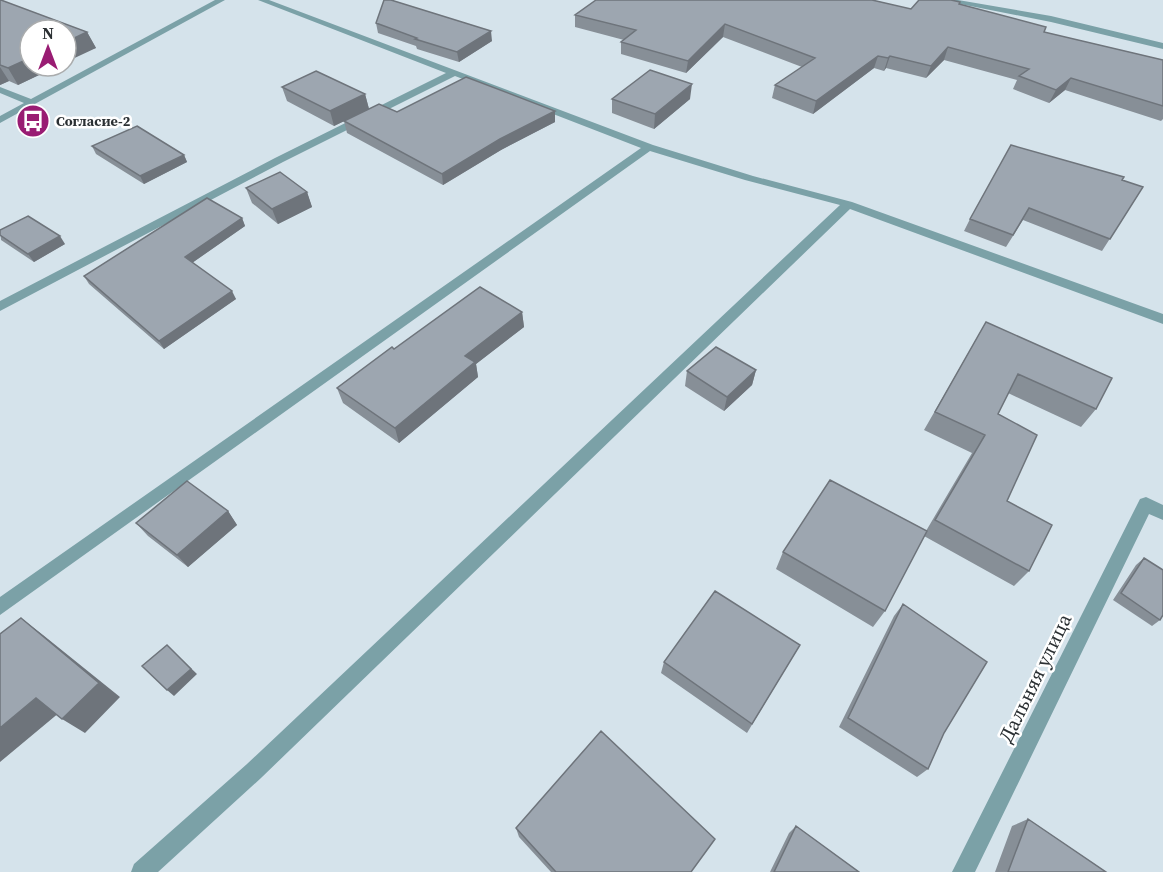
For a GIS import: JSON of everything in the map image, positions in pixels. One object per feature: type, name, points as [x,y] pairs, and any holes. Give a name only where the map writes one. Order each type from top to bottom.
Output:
[{"type":"street","points":[[0,120],[220,0]]},
{"type":"street","points":[[262,0],[649,147],[749,178],[848,204],[1163,319]]},
{"type":"street","points":[[944,0],[1051,19],[1163,46]]},
{"type":"street","points":[[0,307],[279,160],[456,72]]},
{"type":"street","points":[[0,90],[33,103]]},
{"type":"street","points":[[0,608],[649,147]]},
{"type":"street","points":[[142,872],[254,771],[848,204]]},
{"type":"street","name":"Дальняя улица","points":[[963,872],[1155,508]]},
{"type":"building","points":[[0,0],[49,18],[18,18],[18,63],[8,68],[0,65]]},
{"type":"building","points":[[384,0],[391,0],[491,31],[457,52],[415,39],[417,38],[376,23]]},
{"type":"building","points":[[596,0],[872,0],[911,9],[919,0],[951,0],[1046,27],[1044,32],[1163,60],[1163,106],[1071,78],[1056,90],[1019,76],[1029,69],[948,47],[931,66],[890,56],[888,58],[878,56],[816,101],[775,85],[815,58],[725,24],[688,61],[621,42],[636,30],[575,15]]},
{"type":"building","points":[[78,29],[87,32],[78,36]]},
{"type":"building","points":[[650,70],[692,84],[655,114],[612,99]]},
{"type":"building","points":[[316,71],[365,94],[330,111],[282,87]]},
{"type":"building","points":[[466,77],[555,111],[500,139],[442,174],[344,121],[379,104],[397,112]]},
{"type":"building","points":[[137,126],[184,155],[140,176],[92,146]]},
{"type":"building","points":[[1011,145],[1124,177],[1122,180],[1143,187],[1110,239],[1029,208],[1013,235],[970,219]]},
{"type":"building","points":[[280,172],[307,192],[272,209],[246,188]]},
{"type":"building","points":[[207,198],[242,218],[185,257],[232,291],[159,341],[84,276]]},
{"type":"building","points":[[28,216],[60,236],[28,254],[0,235],[0,230]]},
{"type":"building","points":[[480,287],[522,312],[465,356],[475,362],[395,428],[337,388],[392,347],[394,349]]},
{"type":"building","points":[[986,322],[1112,378],[1096,409],[1018,374],[998,414],[1037,435],[1007,501],[1052,525],[1029,571],[935,520],[985,435],[935,412]]},
{"type":"building","points":[[716,347],[756,370],[727,397],[687,371]]},
{"type":"building","points":[[830,480],[927,531],[885,611],[783,552]]},
{"type":"building","points":[[187,481],[228,511],[177,555],[136,523]]},
{"type":"building","points":[[1144,558],[1163,570],[1163,615],[1160,620],[1121,593]]},
{"type":"building","points":[[715,591],[800,645],[752,724],[664,662]]},
{"type":"building","points":[[903,604],[987,662],[944,733],[928,769],[848,718]]},
{"type":"building","points":[[21,618],[99,683],[62,719],[36,698],[0,728],[0,634]]},
{"type":"building","points":[[167,645],[191,669],[167,690],[142,666]]},
{"type":"building","points":[[601,731],[715,839],[691,872],[556,872],[516,828]]},
{"type":"building","points":[[1028,819],[1106,872],[1008,872]]},
{"type":"building","points":[[796,826],[859,872],[774,872]]},
{"type":"place","name":"Согласие-2","points":[[33,121]]}]
